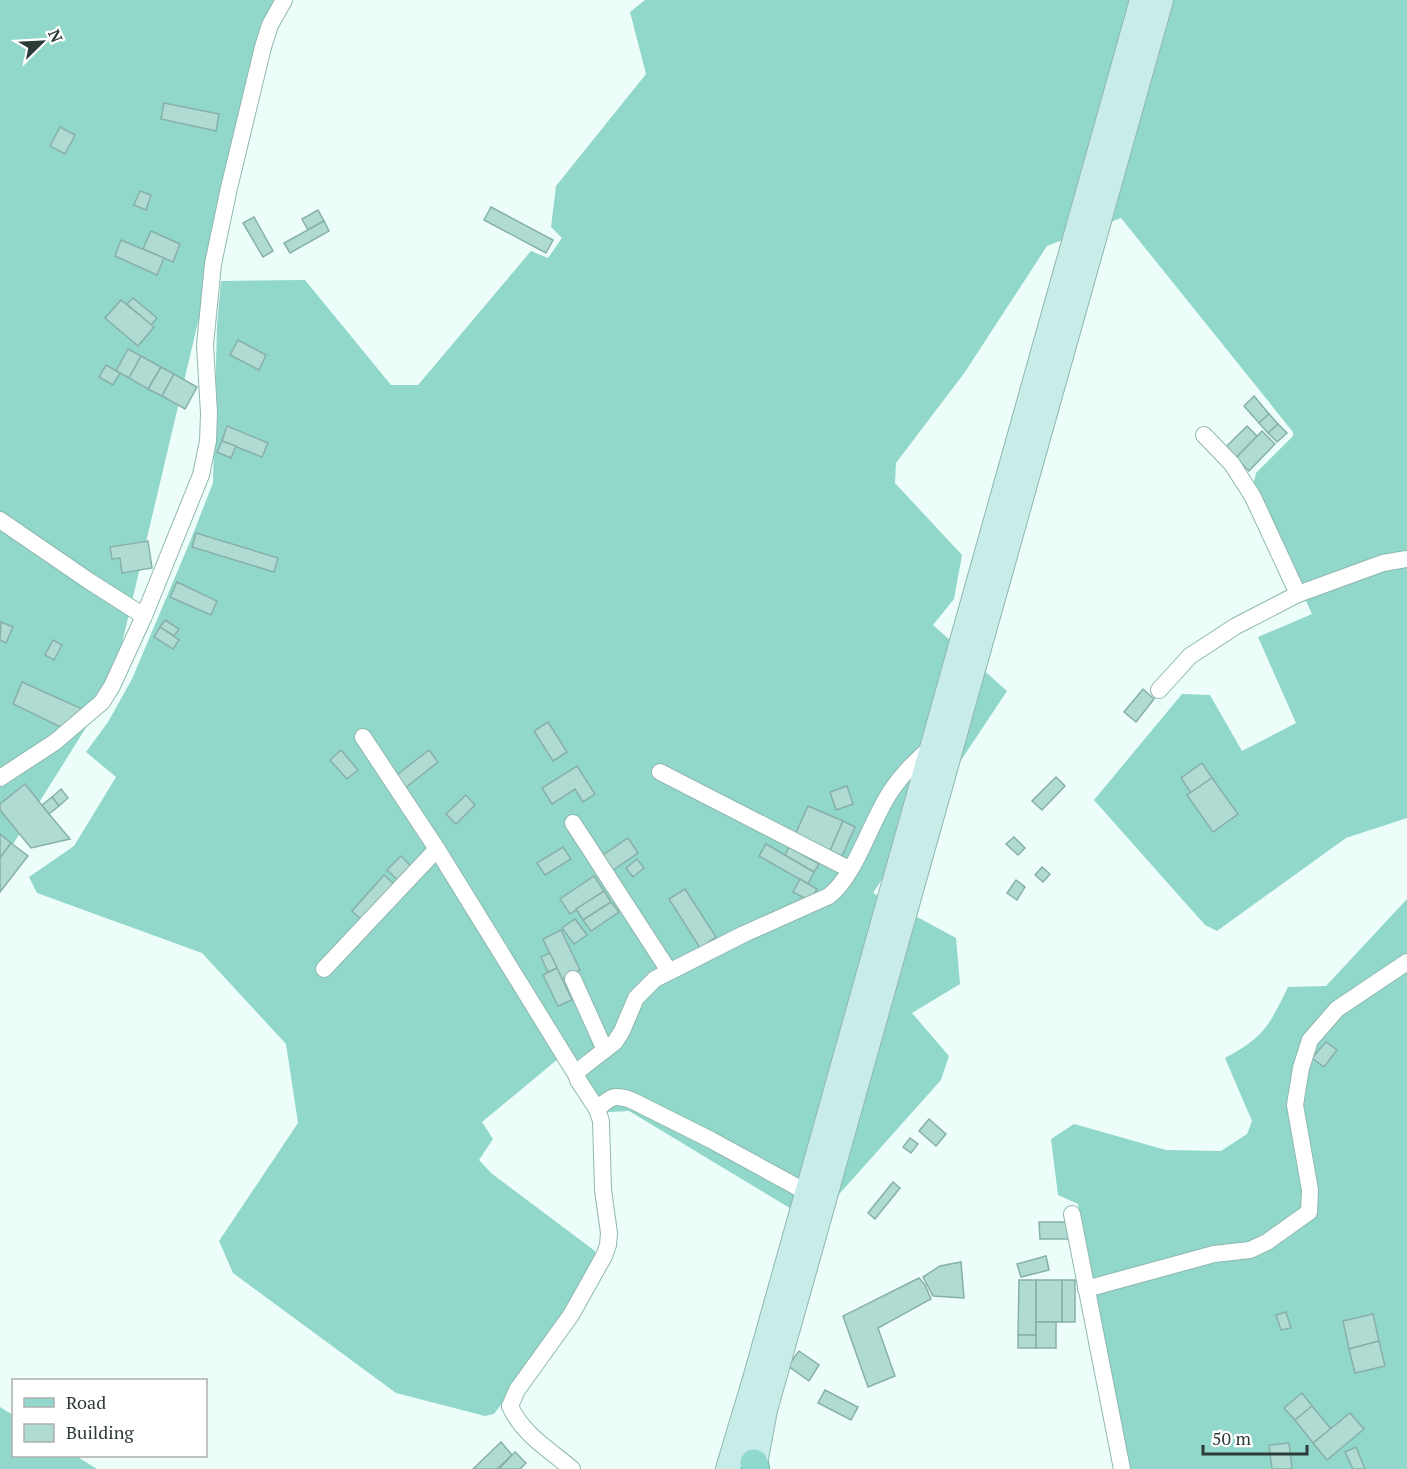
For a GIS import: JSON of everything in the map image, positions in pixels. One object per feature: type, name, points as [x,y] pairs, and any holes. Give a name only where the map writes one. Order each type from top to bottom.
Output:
[{"type":"main road","points":[[728,1469],[1142,0]]},
{"type":"main road","points":[[755,1467],[765,1410],[1161,0]]},
{"type":"street","points":[[0,778],[55,742],[102,702],[112,686],[144,616],[201,475],[208,441],[209,413],[205,345],[213,264],[262,47],[270,25],[284,0]]},
{"type":"street","points":[[1204,435],[1232,464],[1253,497],[1298,594]]},
{"type":"street","points":[[0,520],[144,616]]},
{"type":"street","points":[[1159,690],[1190,656],[1236,626],[1298,594],[1383,563],[1407,559]]},
{"type":"street","points":[[363,737],[437,849],[597,1109],[603,1135],[603,1190],[609,1233],[608,1245],[571,1315],[517,1390],[510,1406],[519,1423],[572,1469]]},
{"type":"street","points":[[577,1076],[584,1065],[615,1042],[636,998],[655,979],[829,896],[838,889],[890,792],[906,771],[933,745]]},
{"type":"street","points":[[660,772],[849,869]]},
{"type":"street","points":[[573,823],[669,971]]},
{"type":"street","points":[[324,969],[437,849]]},
{"type":"street","points":[[1086,1289],[1214,1254],[1250,1250],[1267,1242],[1309,1212],[1310,1190],[1295,1105],[1301,1068],[1310,1040],[1337,1009],[1407,962]]},
{"type":"street","points":[[573,979],[605,1050]]},
{"type":"street","points":[[597,1109],[610,1098],[618,1095],[632,1100],[807,1193]]},
{"type":"street","points":[[1071,1214],[1122,1469]]},
{"type":"green space","points":[[0,0],[290,0],[263,47],[112,686],[0,865]]},
{"type":"green space","points":[[645,0],[1407,0],[1407,818],[1346,838],[1217,931],[1205,925],[1094,800],[1182,694],[1210,695],[1242,751],[1296,723],[1258,637],[1312,614],[1253,486],[1256,473],[1293,436],[1293,432],[1121,218],[1047,246],[965,372],[896,463],[895,483],[962,555],[954,599],[933,625],[1007,691],[873,893],[956,938],[960,984],[912,1013],[949,1056],[941,1080],[833,1201],[793,1210],[629,1111],[592,1113],[558,1059],[482,1122],[493,1139],[479,1160],[491,1173],[595,1251],[595,1263],[551,1337],[494,1414],[485,1416],[396,1393],[233,1273],[219,1241],[298,1123],[286,1044],[202,953],[37,893],[29,877],[74,846],[116,777],[86,752],[108,722],[132,679],[213,483],[217,325],[221,281],[305,280],[391,385],[418,385],[531,251],[548,258],[562,238],[551,227],[556,186],[646,74],[630,12]]},
{"type":"green space","points":[[1407,899],[1407,1469],[1128,1469],[1078,1204],[1058,1195],[1051,1139],[1074,1124],[1166,1150],[1221,1151],[1247,1134],[1252,1121],[1225,1058],[1257,1037],[1276,1012],[1288,987],[1326,986]]},
{"type":"green space","points":[[0,1407],[12,1414],[12,1457],[78,1457],[97,1469],[0,1469]]},
{"type":"building","points":[[164,103],[219,114],[216,131],[161,119]]},
{"type":"building","points":[[60,127],[75,135],[65,154],[50,146]]},
{"type":"building","points":[[140,191],[151,195],[146,210],[134,205]]},
{"type":"building","points":[[491,207],[553,240],[546,253],[484,220]]},
{"type":"building","points":[[318,210],[324,221],[308,230],[302,219]]},
{"type":"building","points":[[254,217],[273,251],[263,257],[243,223]]},
{"type":"building","points":[[324,221],[329,231],[290,253],[284,243]]},
{"type":"building","points":[[151,231],[180,244],[173,262],[143,249]]},
{"type":"building","points":[[121,240],[164,258],[157,275],[115,256]]},
{"type":"building","points":[[133,298],[157,318],[151,325],[127,304]]},
{"type":"building","points":[[121,300],[154,327],[138,346],[105,318]]},
{"type":"building","points":[[238,340],[266,355],[259,370],[230,355]]},
{"type":"building","points":[[128,349],[141,356],[129,378],[116,371]]},
{"type":"building","points":[[141,356],[161,367],[148,389],[129,378]]},
{"type":"building","points":[[106,365],[120,373],[113,385],[99,377]]},
{"type":"building","points":[[161,367],[174,374],[162,396],[148,389]]},
{"type":"building","points":[[174,374],[197,387],[185,409],[162,396]]},
{"type":"building","points":[[1254,396],[1269,414],[1259,423],[1244,406]]},
{"type":"building","points":[[1269,414],[1278,424],[1268,433],[1259,423]]},
{"type":"building","points":[[1278,424],[1287,433],[1277,442],[1268,433]]},
{"type":"building","points":[[227,426],[268,443],[262,457],[222,441]]},
{"type":"building","points":[[1247,426],[1257,436],[1234,460],[1223,450]]},
{"type":"building","points":[[1262,431],[1275,444],[1249,471],[1236,458]]},
{"type":"building","points":[[222,441],[236,446],[231,458],[217,452]]},
{"type":"building","points":[[196,533],[278,558],[274,572],[192,547]]},
{"type":"building","points":[[148,541],[152,568],[122,573],[120,558],[112,559],[110,547]]},
{"type":"building","points":[[177,582],[217,601],[211,615],[170,597]]},
{"type":"building","points":[[165,620],[179,629],[174,636],[160,627]]},
{"type":"building","points":[[1,622],[13,627],[6,643],[0,640]]},
{"type":"building","points":[[160,627],[179,640],[173,649],[154,637]]},
{"type":"building","points":[[53,640],[62,645],[54,660],[45,655]]},
{"type":"building","points":[[22,682],[82,709],[67,730],[13,704]]},
{"type":"building","points":[[1143,689],[1154,699],[1136,722],[1124,712]]},
{"type":"building","points":[[548,722],[567,752],[553,761],[534,731]]},
{"type":"building","points":[[341,750],[358,770],[347,779],[330,760]]},
{"type":"building","points":[[429,750],[438,762],[404,789],[394,777]]},
{"type":"building","points":[[1202,763],[1212,778],[1191,793],[1181,778]]},
{"type":"building","points":[[577,766],[595,794],[583,802],[575,789],[552,804],[542,788]]},
{"type":"building","points":[[1056,777],[1065,786],[1042,810],[1032,801]]},
{"type":"building","points":[[1212,778],[1238,814],[1213,832],[1187,795]]},
{"type":"building","points":[[25,784],[70,839],[31,848],[0,810],[0,804]]},
{"type":"building","points":[[847,786],[853,804],[836,810],[830,792]]},
{"type":"building","points":[[61,789],[68,798],[59,806],[52,797]]},
{"type":"building","points":[[466,795],[475,805],[456,824],[446,814]]},
{"type":"building","points":[[52,797],[59,806],[49,814],[42,805]]},
{"type":"building","points":[[808,806],[843,821],[830,851],[795,835]]},
{"type":"building","points":[[843,821],[855,827],[842,856],[830,851]]},
{"type":"building","points":[[0,834],[11,843],[0,858]]},
{"type":"building","points":[[1014,837],[1025,848],[1018,855],[1006,844]]},
{"type":"building","points":[[628,838],[638,853],[610,872],[600,857]]},
{"type":"building","points":[[11,843],[28,856],[0,892],[0,858]]},
{"type":"building","points":[[766,844],[814,872],[808,884],[759,856]]},
{"type":"building","points":[[563,847],[571,859],[545,875],[537,863]]},
{"type":"building","points":[[789,847],[819,864],[814,872],[785,855]]},
{"type":"building","points":[[401,856],[412,867],[399,881],[387,870]]},
{"type":"building","points":[[637,859],[644,868],[633,877],[626,868]]},
{"type":"building","points":[[1042,867],[1050,874],[1043,882],[1035,875]]},
{"type":"building","points":[[384,875],[395,885],[363,921],[352,911]]},
{"type":"building","points":[[594,876],[604,891],[570,914],[560,899]]},
{"type":"building","points":[[800,879],[817,889],[810,901],[793,892]]},
{"type":"building","points":[[1016,880],[1025,887],[1017,900],[1007,893]]},
{"type":"building","points":[[685,889],[716,937],[700,948],[669,899]]},
{"type":"building","points":[[604,891],[611,902],[583,920],[576,909]]},
{"type":"building","points":[[611,902],[619,912],[591,931],[583,920]]},
{"type":"building","points":[[575,919],[587,935],[574,944],[562,928]]},
{"type":"building","points":[[561,930],[580,970],[562,979],[543,939]]},
{"type":"building","points":[[550,953],[557,968],[548,972],[541,957]]},
{"type":"building","points":[[557,968],[572,1000],[558,1006],[543,975]]},
{"type":"building","points":[[1326,1042],[1337,1050],[1324,1067],[1312,1058]]},
{"type":"building","points":[[929,1119],[946,1134],[936,1146],[919,1131]]},
{"type":"building","points":[[910,1138],[918,1144],[911,1153],[903,1147]]},
{"type":"building","points":[[893,1182],[900,1188],[875,1219],[868,1213]]},
{"type":"building","points":[[1039,1222],[1070,1222],[1071,1239],[1040,1239]]},
{"type":"building","points":[[1046,1256],[1049,1270],[1021,1277],[1017,1264]]},
{"type":"building","points":[[961,1262],[964,1298],[933,1296],[923,1277],[940,1266]]},
{"type":"building","points":[[919,1278],[931,1299],[878,1328],[895,1376],[868,1387],[843,1316]]},
{"type":"building","points":[[1019,1280],[1036,1280],[1036,1335],[1018,1335]]},
{"type":"building","points":[[1036,1280],[1062,1280],[1062,1322],[1036,1322]]},
{"type":"building","points":[[1062,1280],[1075,1280],[1075,1322],[1062,1322]]},
{"type":"building","points":[[1286,1312],[1291,1328],[1281,1330],[1276,1315]]},
{"type":"building","points":[[1373,1314],[1379,1341],[1349,1349],[1343,1321]]},
{"type":"building","points":[[1036,1322],[1056,1322],[1056,1348],[1036,1348]]},
{"type":"building","points":[[1018,1335],[1036,1335],[1036,1348],[1018,1348]]},
{"type":"building","points":[[1379,1341],[1385,1366],[1355,1373],[1349,1349]]},
{"type":"building","points":[[799,1351],[819,1365],[809,1381],[788,1366]]},
{"type":"building","points":[[825,1390],[858,1407],[851,1420],[818,1403]]},
{"type":"building","points":[[1302,1393],[1312,1406],[1295,1420],[1284,1408]]},
{"type":"building","points":[[1312,1406],[1331,1429],[1313,1443],[1295,1420]]},
{"type":"building","points":[[1350,1413],[1364,1429],[1327,1460],[1313,1443]]},
{"type":"building","points":[[501,1442],[512,1455],[497,1469],[473,1469]]},
{"type":"building","points":[[1289,1443],[1292,1469],[1272,1469],[1269,1445]]},
{"type":"building","points":[[1356,1447],[1365,1469],[1353,1469],[1345,1452]]},
{"type":"building","points":[[515,1452],[526,1463],[520,1469],[499,1469]]}]
